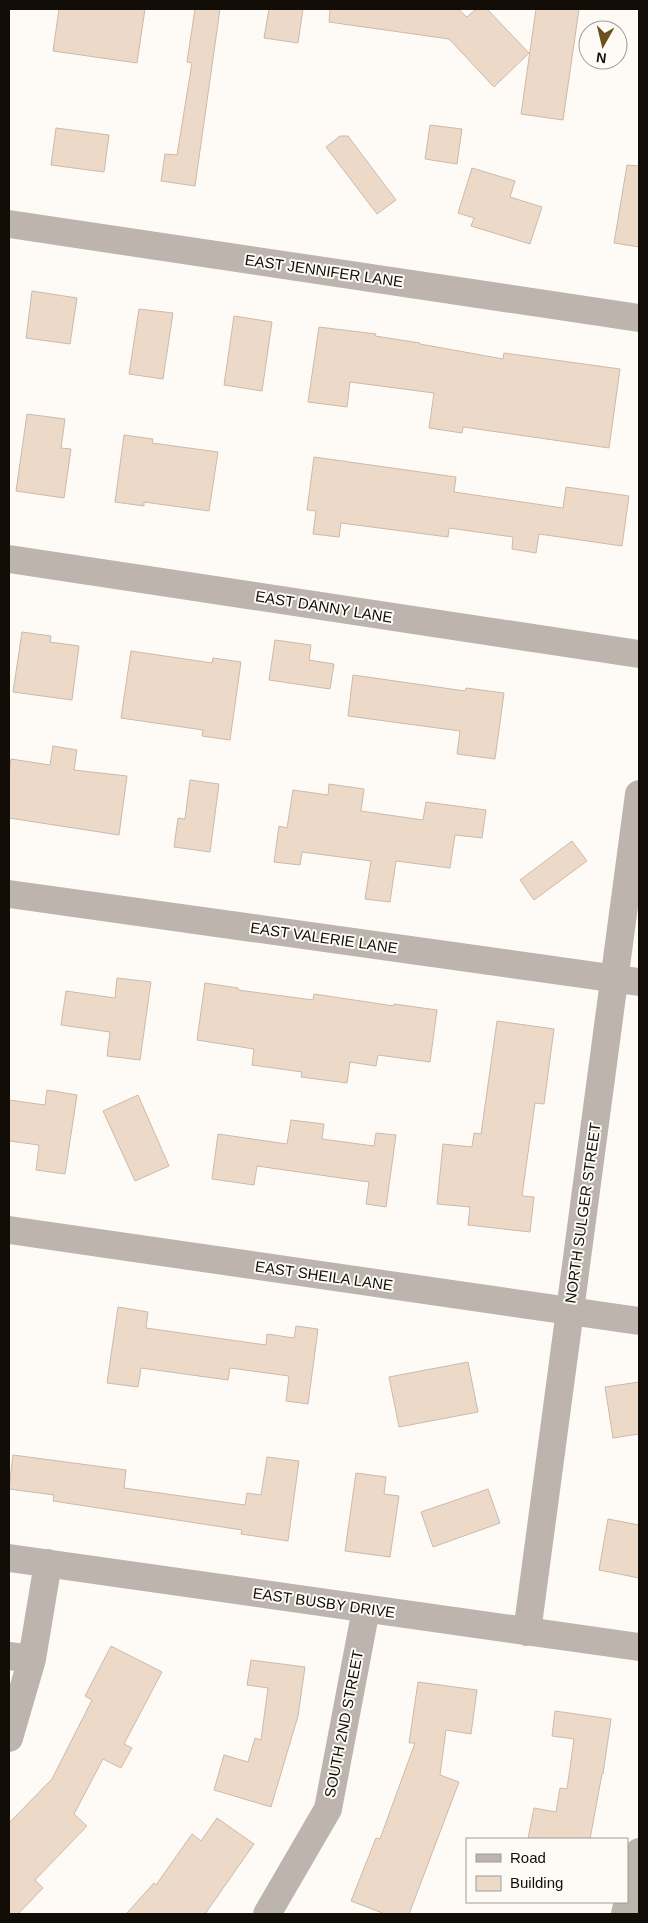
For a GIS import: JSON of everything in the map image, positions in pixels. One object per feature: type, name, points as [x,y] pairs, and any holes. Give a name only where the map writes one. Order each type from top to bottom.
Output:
[{"type":"street","name":"EAST JENNIFER LANE","points":[[9,224],[639,318]]},
{"type":"street","name":"EAST DANNY LANE","points":[[9,559],[639,654]]},
{"type":"street","name":"NORTH SULGER STREET","points":[[527,1632],[570,1312],[627,980],[639,794]]},
{"type":"street","name":"EAST VALERIE LANE","points":[[9,894],[627,980]]},
{"type":"street","name":"EAST SHEILA LANE","points":[[9,1230],[639,1321]]},
{"type":"street","name":"EAST BUSBY DRIVE","points":[[9,1558],[639,1648]]},
{"type":"street","points":[[9,1738],[20,1657],[48,1564]]},
{"type":"street","name":"SOUTH 2ND STREET","points":[[266,1914],[328,1809],[366,1609]]},
{"type":"street","points":[[628,1897],[639,1852]]},
{"type":"building","points":[[59,9],[145,9],[137,63],[53,51]]},
{"type":"building","points":[[195,9],[220,9],[195,186],[161,181],[165,154],[177,155],[192,63],[187,62]]},
{"type":"building","points":[[269,9],[303,9],[298,43],[264,38]]},
{"type":"building","points":[[330,9],[458,9],[467,17],[476,9],[487,9],[529,53],[494,87],[449,39],[329,22]]},
{"type":"building","points":[[536,9],[579,9],[563,120],[521,114]]},
{"type":"building","points":[[430,125],[462,129],[457,164],[425,159]]},
{"type":"building","points":[[56,128],[109,135],[104,172],[51,165]]},
{"type":"building","points":[[340,136],[348,136],[396,200],[377,214],[326,147]]},
{"type":"building","points":[[627,165],[639,166],[639,247],[614,243]]},
{"type":"building","points":[[472,168],[515,181],[510,197],[542,207],[530,244],[471,226],[474,218],[458,213]]},
{"type":"building","points":[[32,291],[77,298],[70,344],[26,338]]},
{"type":"building","points":[[139,309],[173,313],[163,379],[129,374]]},
{"type":"building","points":[[234,316],[272,322],[262,391],[224,385]]},
{"type":"building","points":[[319,327],[376,334],[375,336],[503,359],[504,353],[620,369],[609,448],[463,427],[462,433],[429,428],[434,393],[350,382],[347,407],[308,402]]},
{"type":"building","points":[[27,414],[65,419],[61,448],[71,449],[64,498],[16,491]]},
{"type":"building","points":[[124,435],[153,439],[152,443],[218,452],[209,511],[144,502],[144,506],[115,502]]},
{"type":"building","points":[[314,457],[456,477],[454,492],[563,508],[566,487],[629,496],[622,546],[539,534],[536,553],[512,549],[513,537],[449,528],[448,537],[341,523],[339,537],[313,534],[316,511],[307,510]]},
{"type":"building","points":[[22,632],[51,636],[50,642],[79,646],[72,700],[13,692]]},
{"type":"building","points":[[275,640],[311,645],[309,660],[334,664],[330,689],[269,680]]},
{"type":"building","points":[[131,651],[212,663],[213,658],[241,662],[230,740],[202,736],[203,730],[121,718]]},
{"type":"building","points":[[353,675],[465,691],[466,688],[504,693],[495,759],[457,754],[460,731],[348,716]]},
{"type":"building","points":[[53,746],[77,750],[74,770],[127,776],[119,835],[9,818],[9,773],[11,759],[50,765]]},
{"type":"building","points":[[190,780],[219,784],[210,852],[174,847],[178,818],[185,819]]},
{"type":"building","points":[[329,784],[364,789],[361,811],[423,820],[426,802],[486,810],[482,838],[455,835],[450,868],[396,861],[390,902],[365,899],[371,861],[302,852],[300,865],[274,862],[279,826],[287,828],[293,790],[328,795]]},
{"type":"building","points":[[572,841],[587,861],[534,900],[520,880]]},
{"type":"building","points":[[117,978],[151,982],[140,1060],[107,1056],[110,1032],[61,1025],[66,991],[115,998]]},
{"type":"building","points":[[205,983],[238,988],[238,990],[313,1000],[314,994],[394,1006],[394,1004],[437,1010],[430,1062],[378,1055],[376,1066],[350,1062],[347,1083],[301,1077],[302,1072],[252,1065],[254,1049],[197,1040]]},
{"type":"building","points":[[497,1021],[554,1029],[544,1104],[535,1103],[522,1196],[534,1197],[530,1232],[468,1225],[470,1207],[437,1204],[443,1144],[472,1147],[474,1133],[481,1134]]},
{"type":"building","points":[[47,1090],[77,1095],[65,1174],[36,1170],[39,1145],[9,1141],[9,1100],[45,1105]]},
{"type":"building","points":[[138,1095],[169,1166],[135,1181],[103,1111]]},
{"type":"building","points":[[291,1120],[324,1124],[322,1139],[374,1146],[376,1133],[396,1135],[386,1207],[366,1204],[369,1182],[257,1166],[254,1185],[212,1179],[218,1134],[287,1144]]},
{"type":"building","points":[[118,1307],[148,1312],[146,1328],[266,1345],[267,1334],[294,1338],[296,1326],[318,1329],[308,1404],[286,1401],[289,1376],[230,1368],[228,1380],[141,1368],[138,1387],[107,1383]]},
{"type":"building","points":[[468,1362],[478,1412],[399,1427],[389,1377]]},
{"type":"building","points":[[639,1382],[639,1434],[613,1438],[605,1387]]},
{"type":"building","points":[[13,1455],[126,1470],[124,1488],[245,1505],[247,1493],[261,1495],[267,1457],[299,1461],[288,1541],[241,1534],[242,1530],[53,1501],[54,1495],[9,1489]]},
{"type":"building","points":[[356,1473],[386,1477],[384,1494],[399,1496],[390,1557],[345,1551]]},
{"type":"building","points":[[488,1489],[500,1523],[433,1547],[421,1512]]},
{"type":"building","points":[[608,1519],[639,1525],[639,1578],[599,1570]]},
{"type":"building","points":[[111,1646],[162,1672],[124,1744],[132,1748],[121,1768],[103,1759],[74,1814],[87,1826],[35,1880],[43,1888],[18,1914],[9,1914],[9,1823],[52,1779],[92,1700],[85,1696]]},
{"type":"building","points":[[251,1660],[305,1667],[298,1716],[271,1807],[214,1790],[224,1755],[248,1762],[255,1738],[261,1740],[268,1688],[247,1685]]},
{"type":"building","points":[[418,1682],[477,1690],[471,1734],[446,1730],[440,1775],[459,1782],[409,1914],[385,1914],[351,1901],[376,1838],[380,1839],[415,1743],[409,1743]]},
{"type":"building","points":[[555,1711],[611,1719],[603,1774],[590,1838],[528,1838],[534,1808],[556,1812],[560,1788],[567,1789],[574,1739],[552,1736]]},
{"type":"building","points":[[217,1818],[254,1844],[205,1914],[126,1914],[154,1883],[156,1885],[192,1834],[201,1841]]}]
